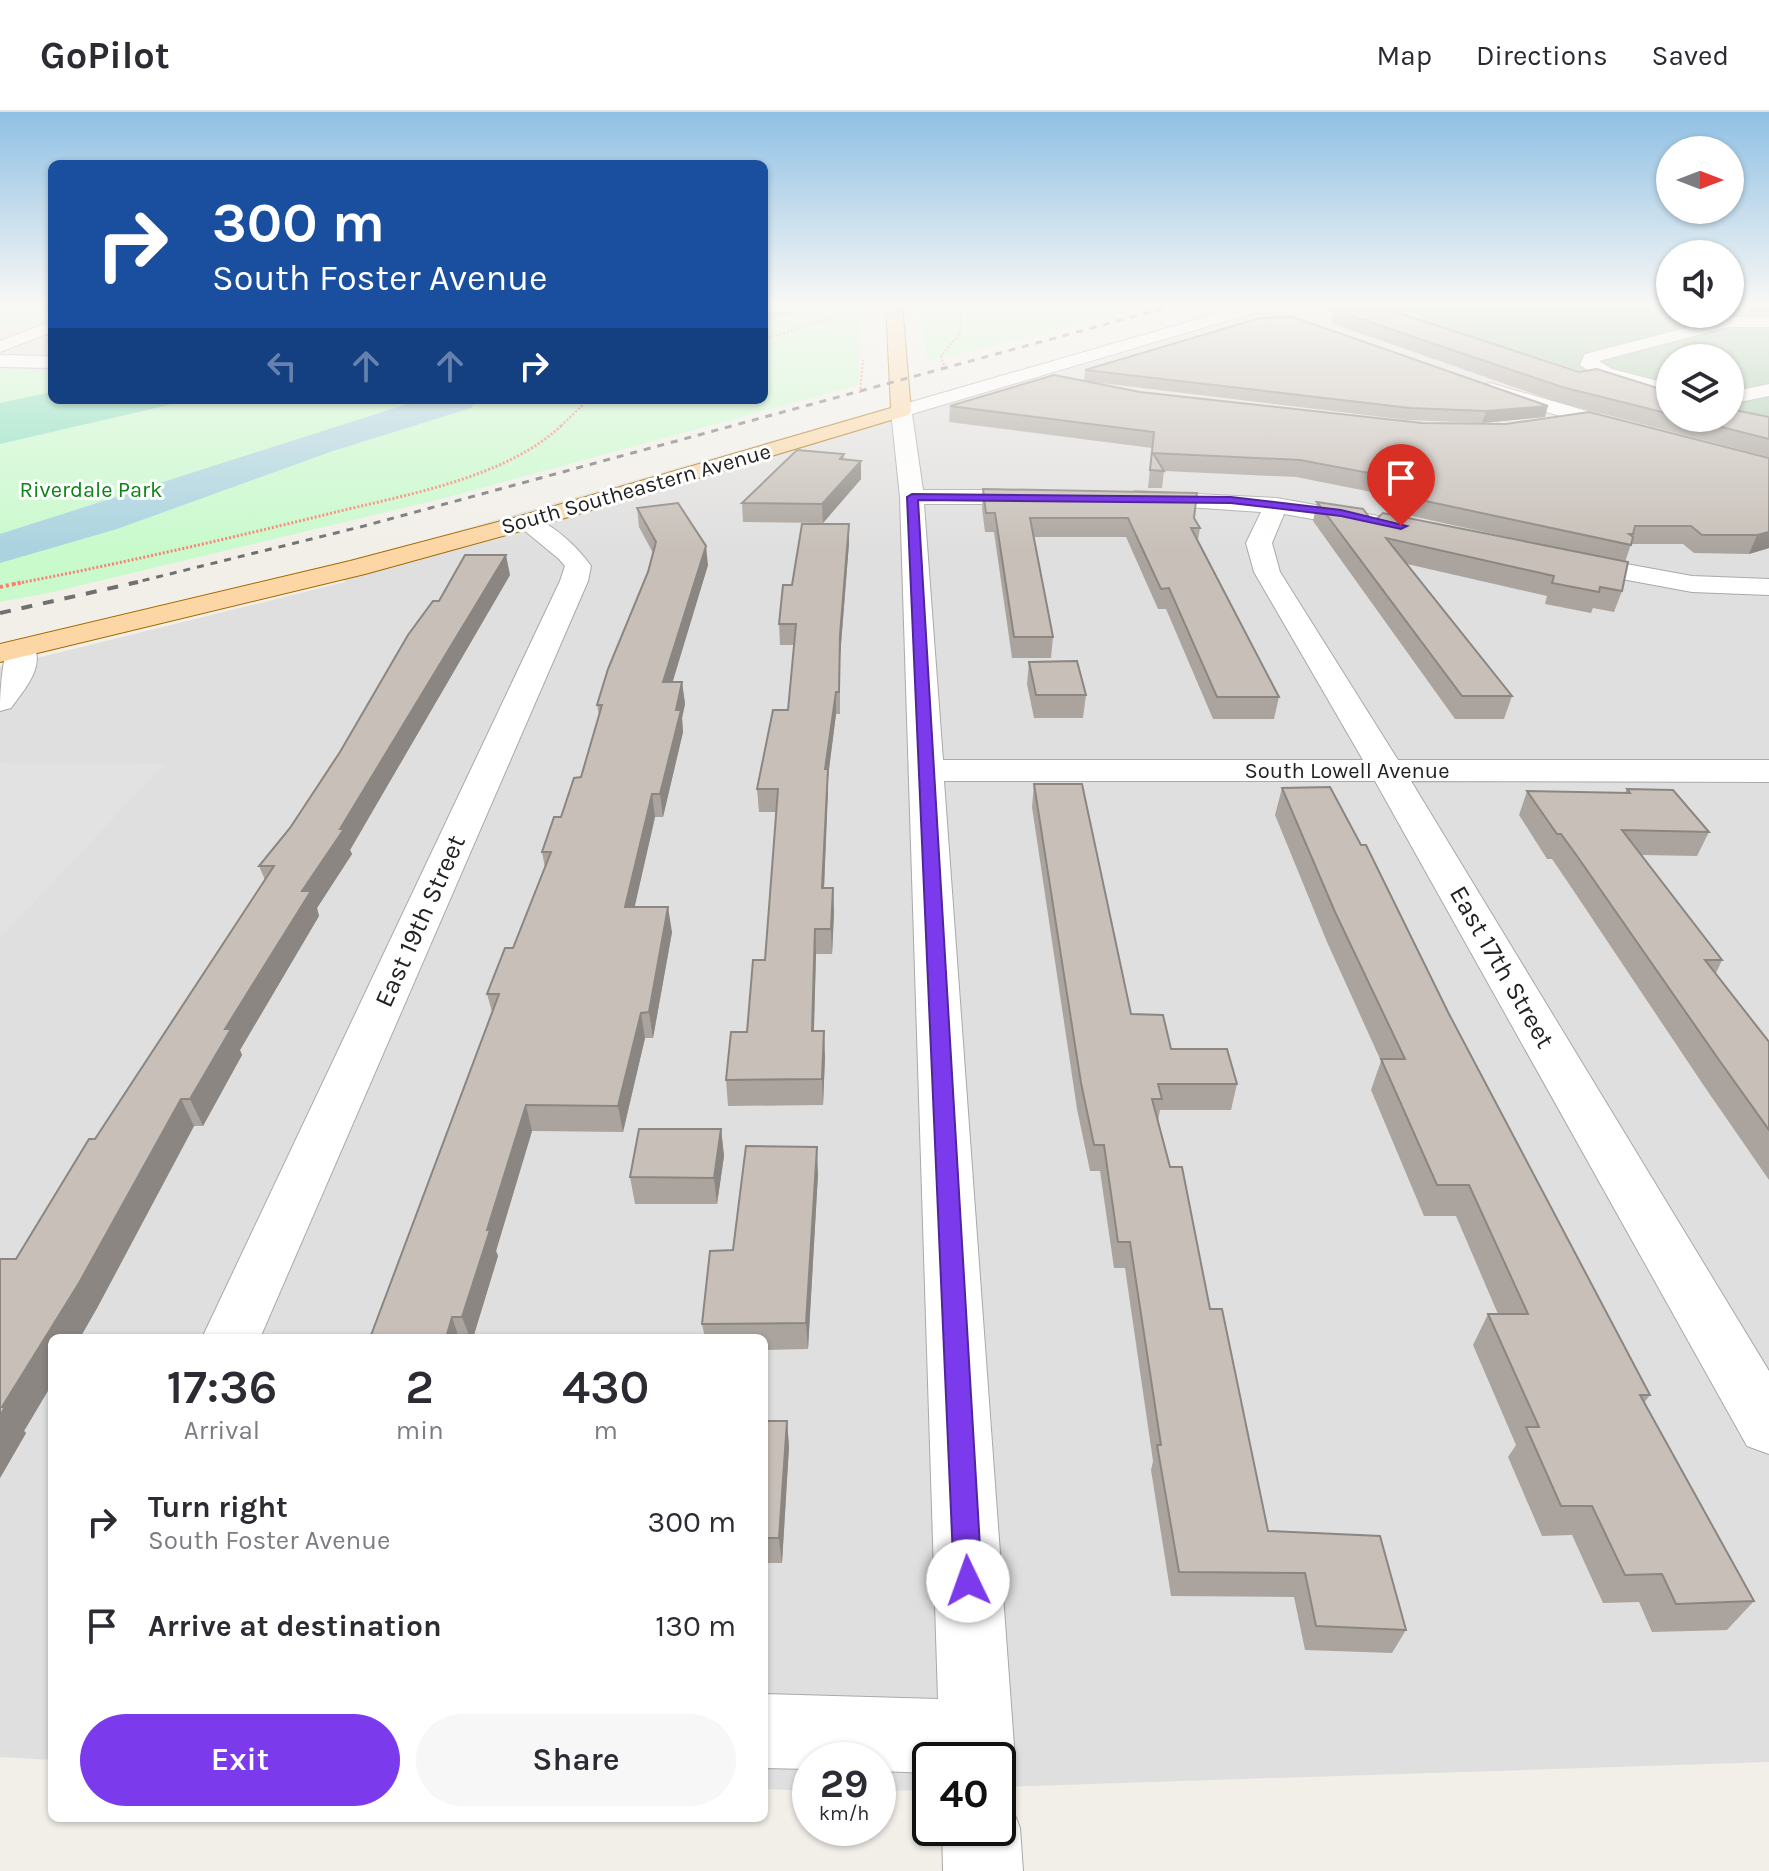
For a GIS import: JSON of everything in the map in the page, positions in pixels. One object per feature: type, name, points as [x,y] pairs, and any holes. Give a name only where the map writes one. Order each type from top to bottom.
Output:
[{"type":"main road","points":[[899,386],[901,404]]},
{"type":"main road","name":"South Southeastern Avenue","points":[[11,651],[250,595],[526,522],[901,404]]},
{"type":"street","name":"South Southeastern Avenue","points":[[901,404],[980,386]]},
{"type":"street","points":[[1482,386],[1582,419],[1640,434]]},
{"type":"street","points":[[1744,395],[1769,390]]},
{"type":"street","points":[[901,404],[912,497],[977,1742]]},
{"type":"street","points":[[1546,426],[1582,419]]},
{"type":"street","points":[[912,497],[1065,497]]},
{"type":"street","points":[[1111,498],[1231,500],[1276,505],[1341,513],[1461,539]]},
{"type":"street","name":"East 17th Street","points":[[1276,505],[1259,543],[1267,572],[1387,771],[1769,1426]]},
{"type":"street","name":"East 19th Street","points":[[233,1334],[574,581],[578,566],[568,553],[526,522]]},
{"type":"street","points":[[1537,555],[1642,577],[1734,588],[1769,587]]},
{"type":"street","points":[[1734,588],[1769,617]]},
{"type":"street","points":[[0,701],[21,669],[11,651]]},
{"type":"street","name":"South Lowell Avenue","points":[[925,770],[1769,771]]},
{"type":"street","points":[[768,1731],[912,1743]]},
{"type":"street","points":[[982,1846],[983,1871]]},
{"type":"path","points":[[901,404],[943,386]]},
{"type":"path","points":[[0,587],[161,556],[432,488],[486,469],[544,442],[584,404]]},
{"type":"shaded area","points":[[962,386],[1630,386],[1656,395],[1656,432],[1744,432],[1744,420],[1769,421],[1769,1762],[1016,1786],[1016,1742],[912,1742],[912,1790],[896,1791],[896,1742],[792,1742],[792,1790],[768,1789],[768,1334],[48,1334],[48,1760],[0,1757],[0,667],[345,582],[339,565]]},
{"type":"shaded area","points":[[0,763],[165,764],[0,938]]},
{"type":"green space","name":"Riverdale Park","points":[[0,386],[48,386],[48,404],[768,404],[768,386],[854,386],[441,499],[0,602]]},
{"type":"green space","points":[[1631,386],[1656,386],[1656,394]]},
{"type":"green space","points":[[1744,386],[1769,386],[1769,421],[1744,415]]},
{"type":"green space","points":[[48,393],[48,404],[173,404],[0,444],[0,403]]},
{"type":"building","points":[[1017,386],[1110,386],[1422,423],[1506,424],[1589,412],[1656,429],[1656,432],[1667,432],[1769,458],[1769,532],[1757,535],[1702,535],[1691,526],[1635,526],[1633,534],[1629,534],[1633,537],[1631,545],[1402,496],[1417,482],[1300,460],[1153,453],[1164,471],[1150,470],[1154,432],[950,406]]},
{"type":"building","points":[[1223,386],[1491,386],[1548,406],[1486,411],[1410,408]]},
{"type":"building","points":[[1559,386],[1651,386],[1656,388],[1656,410]]},
{"type":"building","points":[[1744,412],[1769,417],[1769,439],[1741,432],[1744,432]]},
{"type":"building","points":[[797,450],[844,454],[840,459],[861,461],[822,504],[742,503]]},
{"type":"building","points":[[983,489],[1197,493],[1194,518],[1200,528],[1191,528],[1279,697],[1217,697],[1169,588],[1161,589],[1128,518],[1030,518],[1053,637],[1014,637],[995,513],[986,513]]},
{"type":"building","points":[[1317,502],[1363,509],[1373,522],[1383,513],[1628,562],[1622,591],[1600,587],[1599,592],[1552,583],[1554,576],[1386,538],[1512,696],[1462,696]]},
{"type":"building","points":[[678,503],[706,546],[663,682],[682,682],[676,710],[681,710],[660,794],[652,794],[625,907],[668,907],[649,1012],[641,1013],[618,1106],[526,1105],[462,1317],[452,1317],[447,1334],[372,1334],[499,994],[487,994],[505,948],[513,948],[551,852],[542,852],[554,817],[561,817],[574,778],[581,777],[602,705],[597,705],[608,669],[648,572],[656,542],[637,508]]},
{"type":"building","points":[[802,524],[849,524],[839,692],[836,692],[825,769],[828,769],[822,888],[833,888],[831,929],[815,929],[812,1031],[824,1031],[822,1079],[726,1080],[731,1032],[747,1032],[753,960],[765,960],[778,789],[757,789],[773,710],[788,710],[796,624],[779,624],[783,585],[792,585]]},
{"type":"building","points":[[465,555],[506,555],[340,829],[344,829],[302,891],[311,891],[225,1029],[231,1029],[190,1099],[181,1099],[79,1283],[2,1407],[5,1407],[0,1416],[0,1259],[16,1259],[89,1139],[95,1139],[274,866],[259,866],[290,828],[340,752],[408,635],[433,601],[439,601]]},
{"type":"building","points":[[1077,661],[1086,695],[1036,695],[1029,662]]},
{"type":"building","points":[[1034,784],[1082,784],[1131,1014],[1163,1015],[1171,1049],[1227,1049],[1237,1084],[1158,1084],[1162,1099],[1152,1099],[1170,1167],[1182,1167],[1210,1309],[1222,1309],[1268,1531],[1380,1536],[1406,1630],[1316,1626],[1305,1573],[1179,1572],[1157,1445],[1161,1445],[1130,1242],[1118,1242],[1104,1145],[1094,1145],[1081,1083]]},
{"type":"building","points":[[1330,787],[1361,845],[1366,845],[1449,1014],[1650,1395],[1640,1395],[1754,1601],[1676,1604],[1662,1574],[1625,1575],[1592,1506],[1561,1506],[1526,1427],[1539,1427],[1488,1314],[1528,1314],[1469,1185],[1437,1185],[1381,1059],[1405,1059],[1335,912],[1282,788]]},
{"type":"building","points":[[1627,789],[1673,790],[1709,832],[1622,830],[1722,960],[1705,960],[1769,1042],[1769,1130],[1577,856],[1561,834],[1557,834],[1527,791],[1630,793]]},
{"type":"building","points":[[639,1129],[721,1129],[714,1178],[630,1177]]},
{"type":"building","points":[[746,1146],[817,1147],[806,1323],[702,1324],[710,1251],[733,1250]]},
{"type":"building","points":[[768,1421],[787,1421],[779,1538],[768,1538]]},
{"type":"waterway","points":[[0,549],[101,519],[319,443],[445,404]]},
{"type":"railway","points":[[129,584],[364,526],[878,386]]},
{"type":"railway","points":[[0,613],[138,582]]},
{"type":"route","points":[[968,1581],[912,497],[1231,500],[1341,513],[1401,526]]}]
